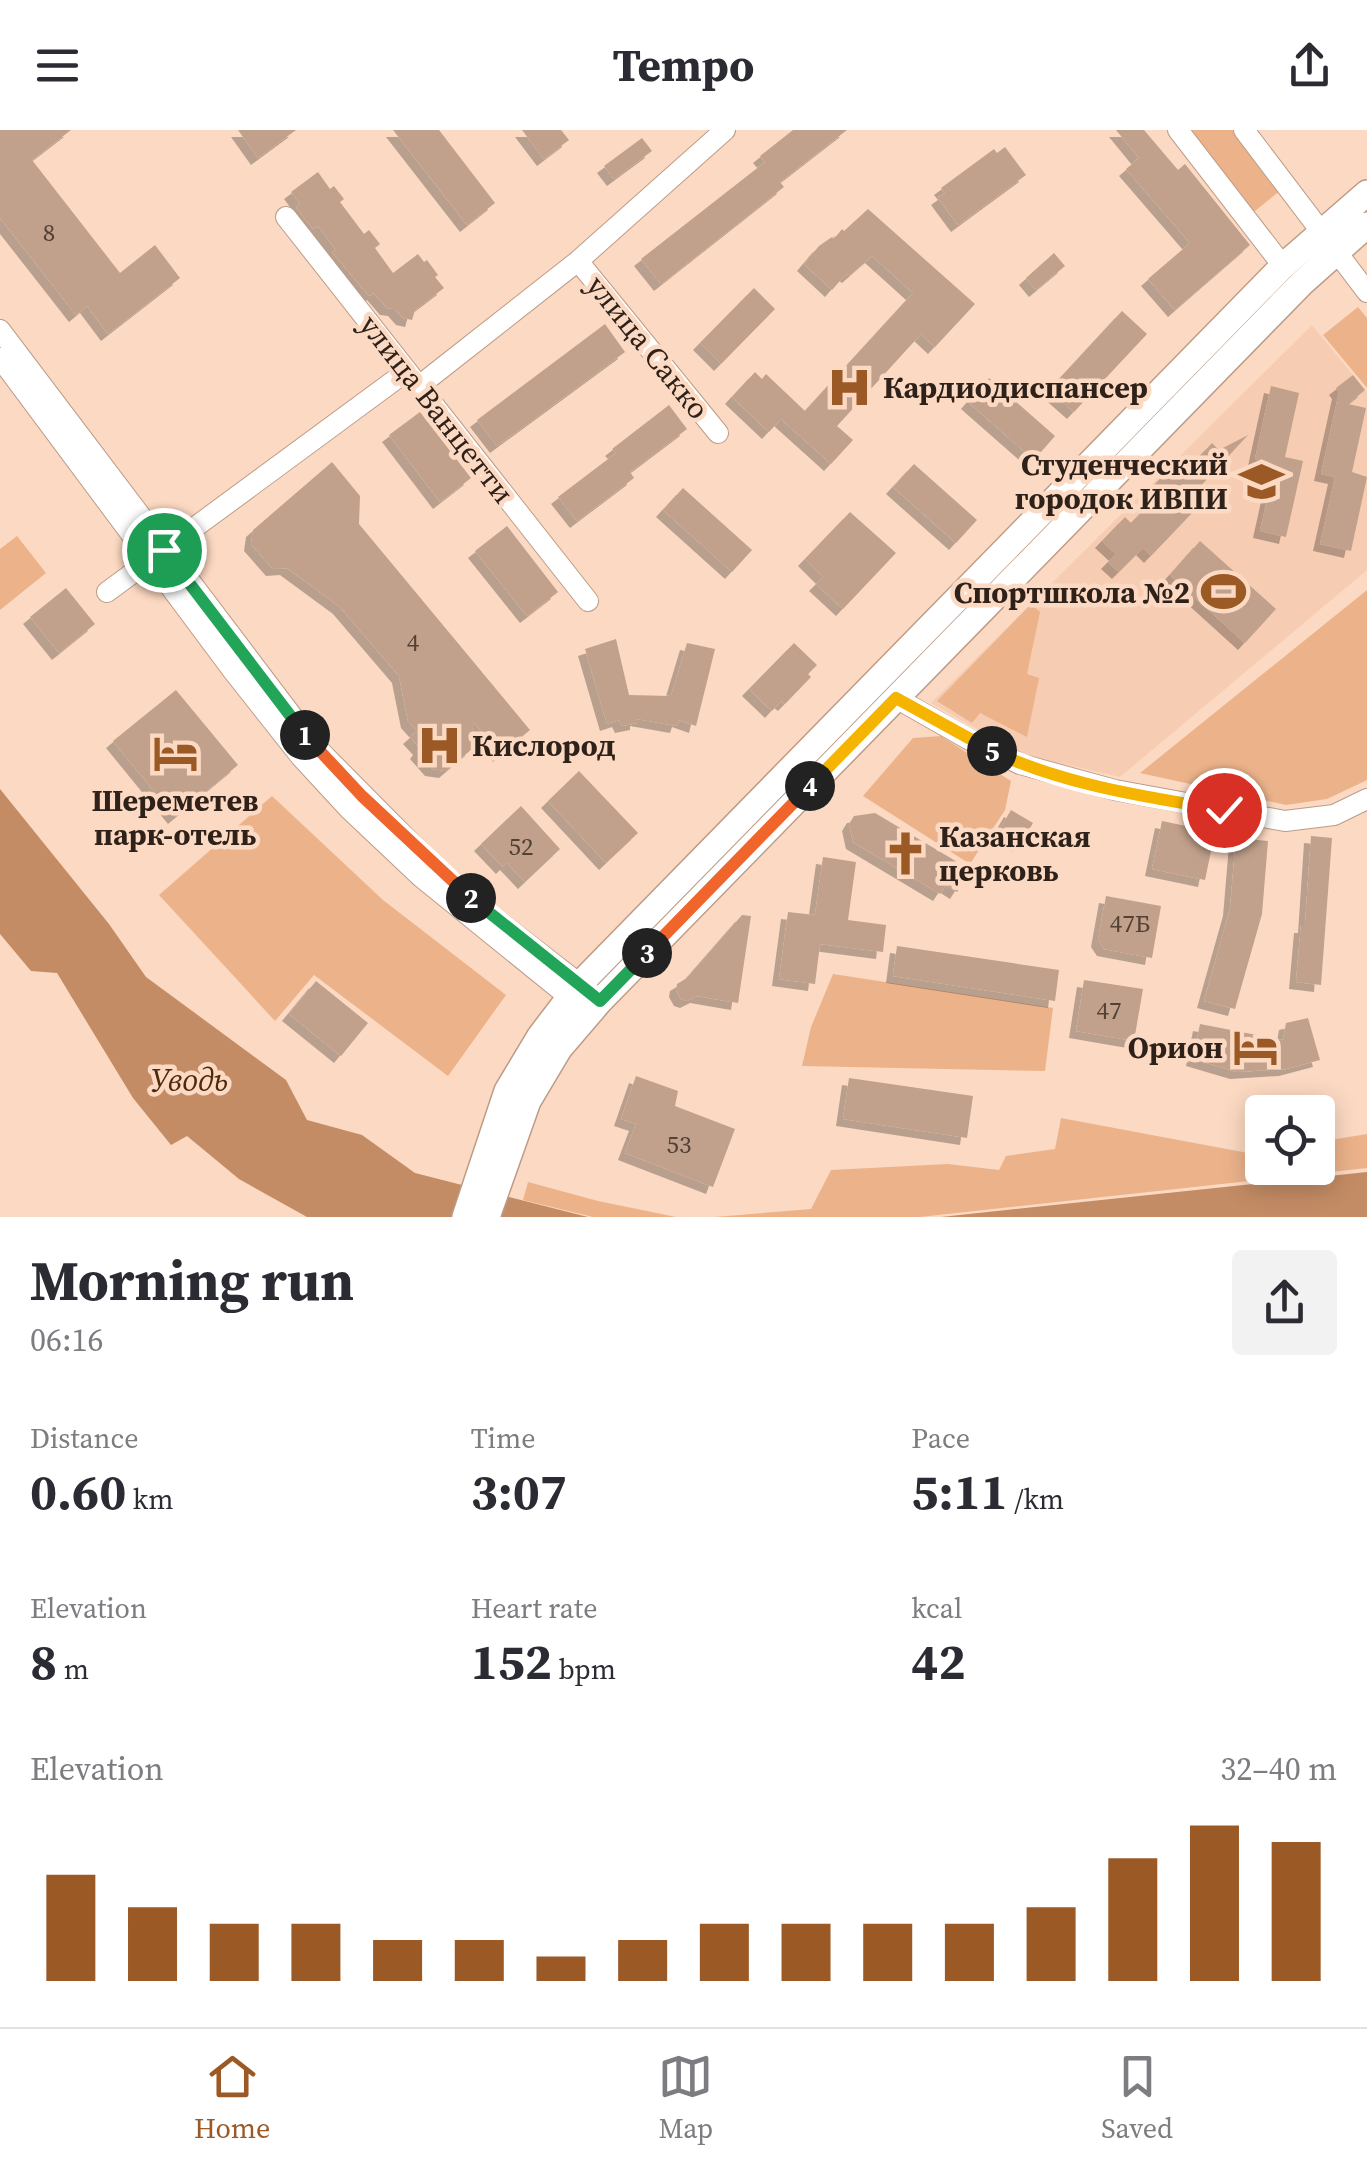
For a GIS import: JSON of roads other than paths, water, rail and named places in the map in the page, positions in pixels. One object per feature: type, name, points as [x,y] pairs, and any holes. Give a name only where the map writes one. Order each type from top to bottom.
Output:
[{"type":"main road","points":[[465,1217],[507,1122],[559,1049],[584,999],[1328,241],[1367,193]]},
{"type":"main road","points":[[886,690],[1283,266],[1367,225]]},
{"type":"main road","points":[[487,1217],[507,1122]]},
{"type":"street","points":[[107,592],[578,261],[726,130]]},
{"type":"street","points":[[1178,130],[1283,266]]},
{"type":"street","points":[[1244,130],[1367,292]]},
{"type":"street","name":"улица Ванцетти","points":[[286,217],[588,602]]},
{"type":"street","name":"улица Сакко","points":[[578,261],[718,434]]},
{"type":"street","points":[[0,330],[158,554]]},
{"type":"street","points":[[0,358],[314,746],[474,902],[584,999]]},
{"type":"street","points":[[886,690],[968,740],[1020,764],[1115,790],[1285,821],[1334,815],[1367,799]]},
{"type":"water","name":"Уводь","points":[[0,789],[109,924],[146,977],[286,1080],[307,1120],[362,1135],[415,1173],[588,1217],[307,1217],[239,1179],[187,1136],[171,1145],[133,1098],[57,973],[31,971],[0,934]]},
{"type":"water","points":[[1367,1172],[1367,1217],[941,1217],[1245,1185],[1335,1185],[1335,1175]]},
{"type":"place","name":"Кардиодиспансер","points":[[850,387]]},
{"type":"place","name":"Студенческий городок ИВПИ","points":[[1261,481]]},
{"type":"place","name":"Спортшкола №2","points":[[1223,592]]},
{"type":"place","name":"Кислород","points":[[439,745]]},
{"type":"place","name":"Шереметев парк-отель","points":[[175,753]]},
{"type":"place","name":"Казанская церковь","points":[[906,853]]},
{"type":"place","name":"Орион","points":[[1256,1047]]}]
